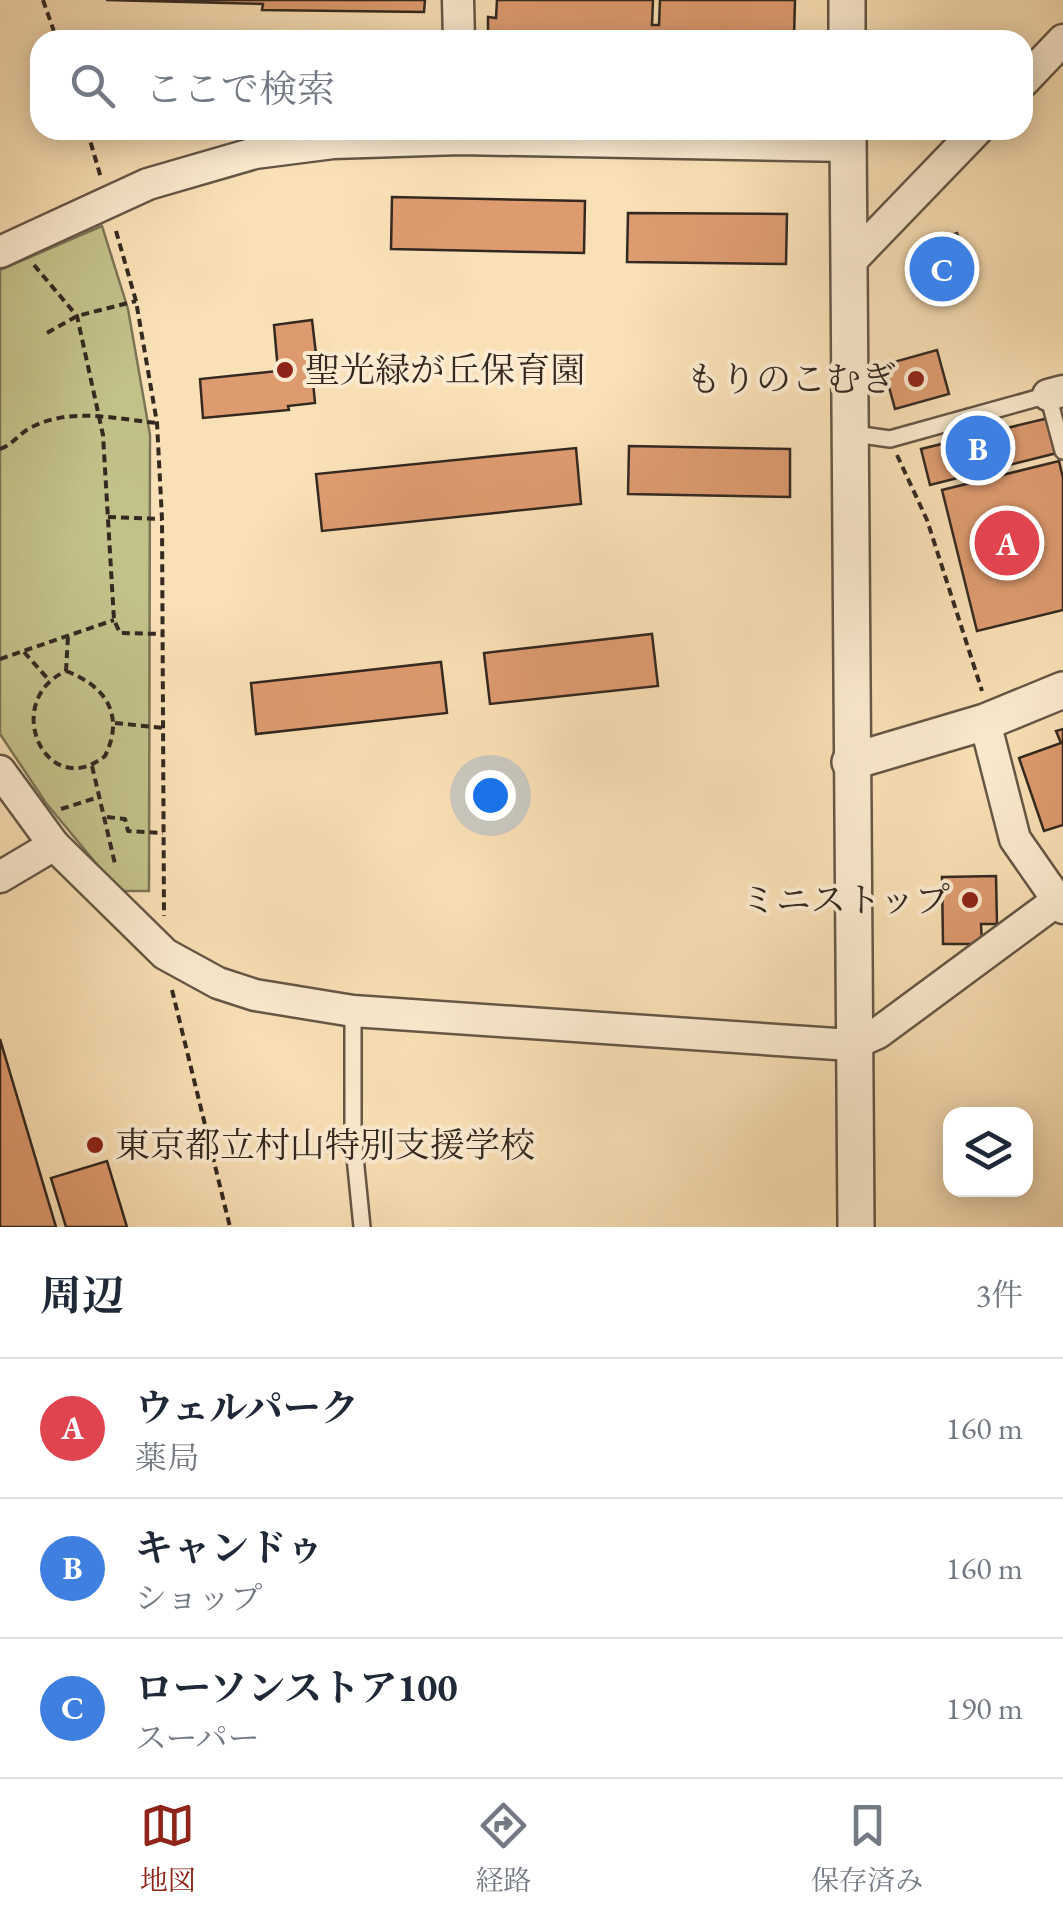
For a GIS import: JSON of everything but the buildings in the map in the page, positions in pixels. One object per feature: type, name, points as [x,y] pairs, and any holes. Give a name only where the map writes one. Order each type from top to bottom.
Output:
[{"type":"street","points":[[458,0],[459,30]]},
{"type":"street","points":[[846,0],[847,30]]},
{"type":"street","points":[[1033,72],[1063,40]]},
{"type":"street","points":[[14,255],[148,184],[254,153],[375,140]]},
{"type":"street","points":[[848,140],[851,1045],[856,1227]]},
{"type":"street","points":[[848,264],[967,140]]},
{"type":"street","points":[[850,762],[988,720],[1063,690]]},
{"type":"street","points":[[0,771],[54,845],[165,954],[218,983],[255,996],[354,1012],[851,1045],[878,1033],[1060,904],[1015,839],[988,720]]},
{"type":"street","points":[[0,877],[54,845]]},
{"type":"lane","points":[[848,432],[890,439],[1056,393],[1063,451]]},
{"type":"lane","points":[[354,1012],[352,1137],[362,1227]]},
{"type":"path","points":[[43,0],[54,30]]},
{"type":"path","points":[[90,140],[136,301],[157,423],[162,518],[165,954],[230,1227]]},
{"type":"path","points":[[14,255],[77,316],[99,417],[114,620],[120,633],[163,634]]},
{"type":"path","points":[[47,334],[77,316],[136,301]]},
{"type":"path","points":[[0,450],[13,445],[30,428],[81,414],[157,423]]},
{"type":"path","points":[[890,439],[927,520],[988,720]]},
{"type":"path","points":[[108,517],[162,518]]},
{"type":"path","points":[[0,659],[114,620]]},
{"type":"path","points":[[66,671],[68,636]]},
{"type":"path","points":[[23,651],[48,679]]},
{"type":"path","points":[[66,671],[88,679],[106,697],[116,723],[105,756],[92,766],[67,769],[51,761],[35,742],[31,718],[34,696],[48,679],[66,671]]},
{"type":"path","points":[[116,723],[164,728]]},
{"type":"path","points":[[92,766],[107,818],[116,872]]},
{"type":"path","points":[[52,812],[99,798]]},
{"type":"path","points":[[107,818],[125,819],[128,830],[163,833]]},
{"type":"shaded area","points":[[102,226],[128,309],[150,435],[149,891],[119,891],[46,803],[0,734],[0,270]]},
{"type":"place","name":"ローソンストア100","points":[[942,269]]},
{"type":"place","name":"聖光緑が丘保育園","points":[[285,370]]},
{"type":"place","name":"もりのこむぎ","points":[[916,379]]},
{"type":"place","name":"キャンドゥ","points":[[978,448]]},
{"type":"place","name":"ウェルパーク","points":[[1007,543]]},
{"type":"place","name":"ミニストップ","points":[[970,900]]},
{"type":"place","name":"東京都立村山特別支援学校","points":[[95,1145]]}]
